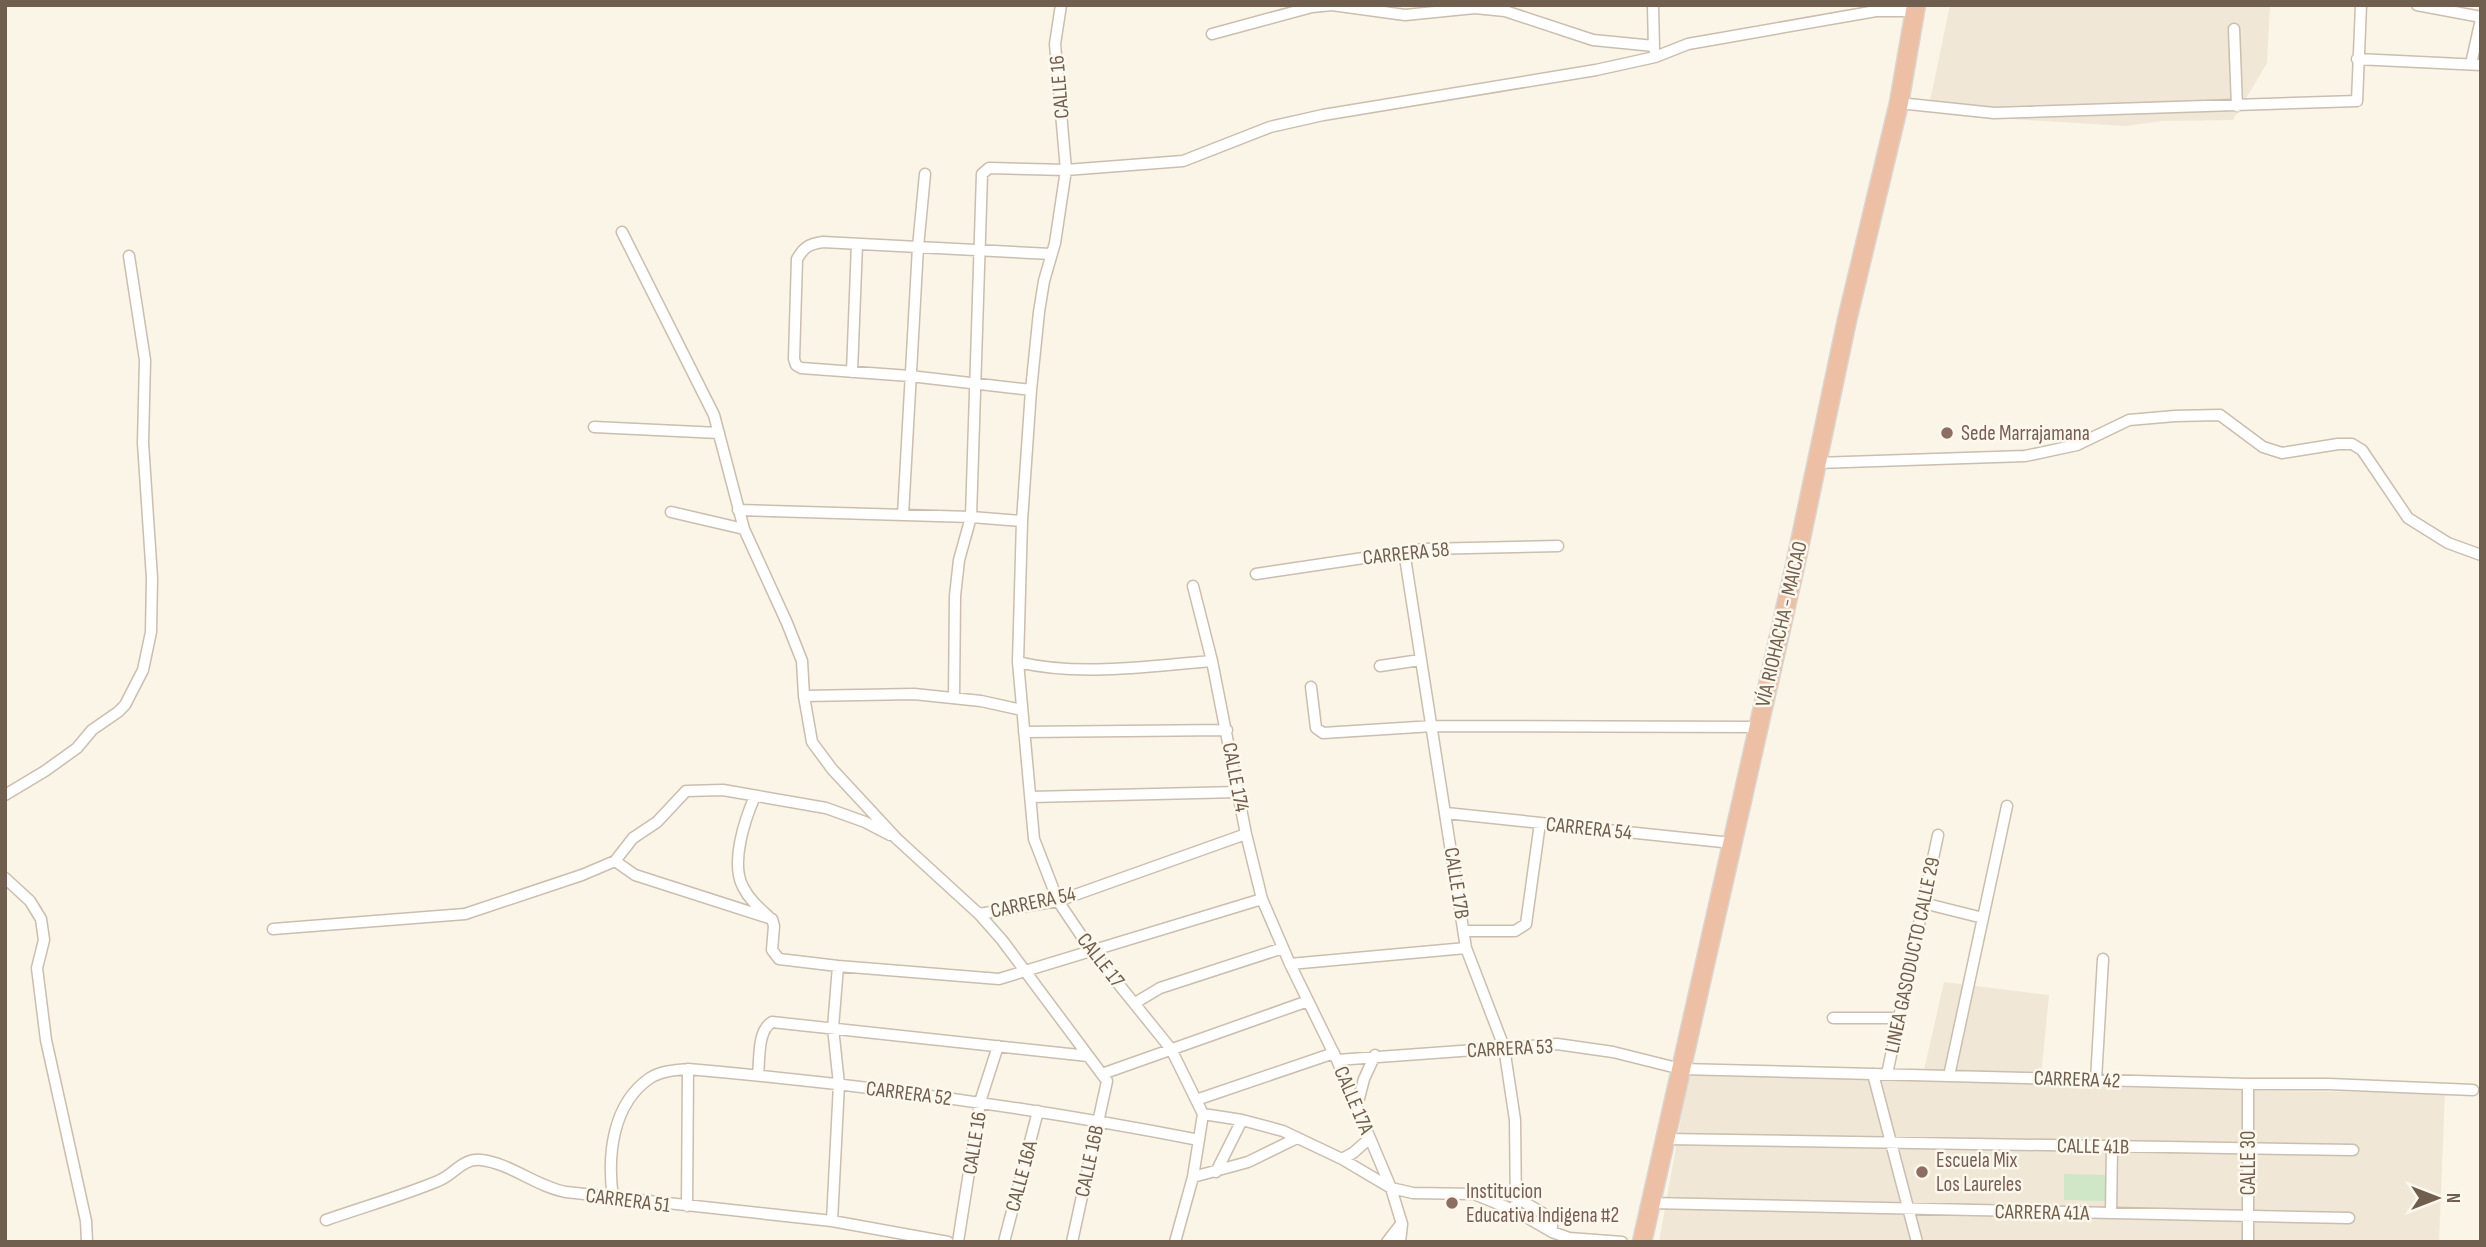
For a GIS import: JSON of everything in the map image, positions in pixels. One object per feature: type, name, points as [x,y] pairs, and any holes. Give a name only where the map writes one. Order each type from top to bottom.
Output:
[{"type":"highway","name":"VÍA RIOHACHA - MAICAO","points":[[1642,1242],[1847,320],[1899,103],[1916,8]]},
{"type":"street","name":"CALLE 16","points":[[1031,390],[1042,292],[1066,170],[1055,44],[1061,5]]},
{"type":"street","points":[[1212,34],[1312,7],[1332,5],[1405,15],[1475,8],[1505,10],[1592,40],[1654,51]]},
{"type":"street","points":[[1653,5],[1654,51]]},
{"type":"street","points":[[1899,103],[1994,113],[2357,101],[2361,5]]},
{"type":"street","points":[[2357,59],[2476,65],[2481,18],[2417,5]]},
{"type":"street","points":[[954,698],[958,560],[971,517],[982,174],[989,168],[1066,170],[1183,161],[1270,127],[1323,115],[1596,70],[1654,51],[1769,29],[1876,11],[1916,8]]},
{"type":"street","points":[[2234,29],[2237,106]]},
{"type":"street","points":[[903,515],[918,247],[925,174]]},
{"type":"street","points":[[622,232],[715,415],[744,529],[788,623],[802,661],[804,696],[812,742],[832,769],[897,839],[979,914],[1027,972],[1104,1078],[1171,1049],[1308,1001]]},
{"type":"street","points":[[1031,390],[910,376],[802,368],[796,365],[797,259],[803,249],[811,244],[1051,254]]},
{"type":"street","points":[[852,372],[857,244]]},
{"type":"street","points":[[5,795],[77,748],[92,730],[118,712],[125,705],[143,670],[151,632],[152,578],[143,443],[145,360],[129,256]]},
{"type":"street","name":"CALLE 17","points":[[1031,390],[1022,521],[1017,662],[1034,839],[1058,901],[1090,950],[1171,1049],[1203,1114]]},
{"type":"street","points":[[1817,463],[2025,456],[2077,445],[2129,420],[2220,415],[2263,447],[2282,453],[2352,444],[2362,450],[2408,518],[2448,543],[2481,555]]},
{"type":"street","points":[[594,427],[719,433]]},
{"type":"street","points":[[738,510],[1022,521]]},
{"type":"street","points":[[671,512],[744,529]]},
{"type":"street","name":"CARRERA 58","points":[[1256,574],[1424,549],[1558,547]]},
{"type":"street","name":"CALLE 17B","points":[[1404,551],[1466,948],[1504,1047],[1515,1120],[1516,1211]]},
{"type":"street","name":"CALLE 174","points":[[1193,586],[1212,661],[1262,898],[1290,964]]},
{"type":"street","points":[[1380,666],[1420,660]]},
{"type":"street","points":[[1017,662],[1041,667],[1110,668],[1212,661]]},
{"type":"street","points":[[1311,687],[1316,728],[1323,733],[1433,726],[1758,727]]},
{"type":"street","points":[[804,696],[914,694],[981,701],[1022,710]]},
{"type":"street","points":[[1024,732],[1227,730]]},
{"type":"street","points":[[273,929],[465,914],[582,875],[615,861],[633,838],[657,822],[686,791],[723,790],[826,808],[865,822],[897,839]]},
{"type":"street","points":[[1031,797],[1238,792]]},
{"type":"street","points":[[755,796],[741,836],[741,884],[753,902],[772,919],[772,950],[779,959],[999,979],[1262,898]]},
{"type":"street","points":[[1949,1076],[2007,806]]},
{"type":"street","name":"CARRERA 54","points":[[1446,813],[1732,843]]},
{"type":"street","points":[[1464,931],[1516,931],[1526,924],[1540,823]]},
{"type":"street","name":"CARRERA 54","points":[[979,914],[1058,901],[1247,834]]},
{"type":"street","name":"LINEA GASODUCTO CALLE 29","points":[[1887,1074],[1938,835]]},
{"type":"street","points":[[615,861],[635,875],[772,919]]},
{"type":"street","points":[[5,878],[30,901],[41,919],[44,940],[37,968],[46,1040],[86,1221],[86,1242]]},
{"type":"street","points":[[1923,903],[1983,918]]},
{"type":"street","points":[[1135,1003],[1160,988],[1283,948]]},
{"type":"street","points":[[1290,964],[1466,948]]},
{"type":"street","points":[[2096,1080],[2103,959]]},
{"type":"street","name":"CALLE 17A","points":[[1290,964],[1336,1056],[1391,1188],[1402,1224],[1400,1242]]},
{"type":"street","points":[[832,1221],[839,1084],[833,1028],[838,966]]},
{"type":"street","points":[[1833,1018],[1899,1018]]},
{"type":"street","points":[[758,1075],[765,1026],[772,1022],[1088,1056]]},
{"type":"street","name":"CARRERA 53","points":[[1196,1100],[1336,1056],[1557,1044],[1613,1052],[1681,1069]]},
{"type":"street","name":"CALLE 16","points":[[958,1242],[980,1102],[998,1046]]},
{"type":"street","points":[[1357,1106],[1364,1079],[1375,1055]]},
{"type":"street","points":[[687,1206],[688,1069]]},
{"type":"street","name":"CARRERA 52","points":[[614,1198],[610,1172],[614,1135],[626,1102],[651,1077],[688,1069],[980,1102],[1098,1120],[1199,1140]]},
{"type":"street","name":"CARRERA 42","points":[[1681,1069],[2248,1084],[2477,1087]]},
{"type":"street","points":[[1872,1074],[1917,1242]]},
{"type":"street","name":"CALLE 16B","points":[[1072,1242],[1098,1120],[1104,1078]]},
{"type":"street","name":"CALLE 30","points":[[2248,1084],[2248,1242]]},
{"type":"street","points":[[2477,1087],[2481,1101]]},
{"type":"street","name":"CALLE 16A","points":[[1004,1242],[1038,1111]]},
{"type":"street","points":[[1175,1242],[1193,1177],[1203,1114],[1242,1120],[1283,1131],[1342,1159],[1391,1188],[1413,1193],[1464,1192],[1516,1211],[1552,1232],[1580,1240],[1622,1242]]},
{"type":"street","points":[[1216,1172],[1242,1120]]},
{"type":"street","points":[[1193,1177],[1267,1154],[1297,1138]]},
{"type":"street","points":[[1342,1159],[1370,1138]]},
{"type":"street","name":"CALLE 41B","points":[[1666,1139],[2353,1150]]},
{"type":"street","points":[[2111,1213],[2112,1147]]},
{"type":"street","name":"CARRERA 51","points":[[326,1220],[442,1180],[467,1161],[476,1160],[488,1161],[554,1190],[832,1221],[948,1242]]},
{"type":"street","points":[[1474,1195],[1497,1191],[1517,1198],[1546,1215],[1552,1225],[1552,1232]]},
{"type":"street","name":"CARRERA 41A","points":[[1651,1203],[2349,1219]]},
{"type":"street","points":[[1387,1242],[1402,1224]]},
{"type":"shaded area","points":[[1950,5],[2270,5],[2267,63],[2233,120],[2161,121],[2126,126],[1961,116],[1929,106]]},
{"type":"shaded area","points":[[1944,982],[2049,995],[2040,1085],[2260,1091],[2445,1092],[2439,1242],[1659,1242],[1689,1074],[1923,1075]]},
{"type":"green space","points":[[2064,1174],[2107,1175],[2106,1201],[2064,1200]]},
{"type":"place","name":"Sede Marrajamana","points":[[1947,433]]},
{"type":"place","name":"Escuela Mix Los Laureles","points":[[1922,1172]]},
{"type":"place","name":"Institucion Educativa Indigena #2","points":[[1452,1203]]}]
